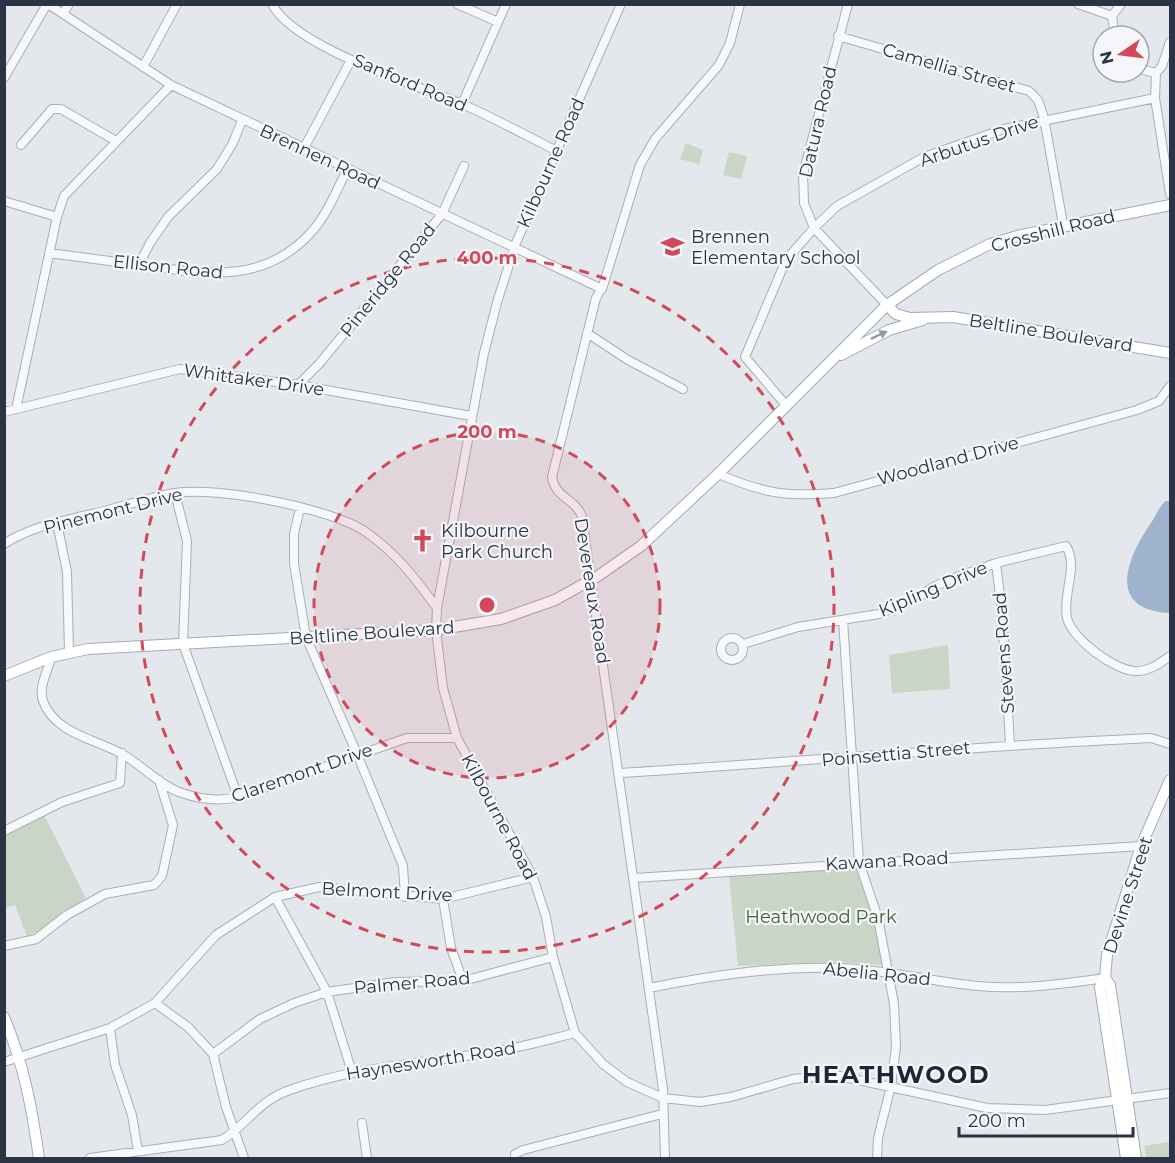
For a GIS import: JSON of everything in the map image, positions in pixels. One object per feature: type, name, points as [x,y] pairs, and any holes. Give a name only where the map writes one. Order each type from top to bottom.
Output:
[{"type":"main road","name":"Crosshill Road","points":[[829,361],[887,305],[938,270],[980,249],[1063,224],[1170,205]]},
{"type":"main road","name":"Datura Road","points":[[887,305],[896,314],[910,318],[932,317]]},
{"type":"main road","name":"Beltline Boulevard","points":[[932,317],[953,317],[1170,353]]},
{"type":"main road","points":[[829,361],[890,330],[932,317]]},
{"type":"main road","name":"Beltline Boulevard","points":[[4,676],[69,652],[436,630],[474,625],[524,612],[592,581],[641,546],[718,474],[829,361]]},
{"type":"main road","name":"Devine Street","points":[[1136,1158],[1122,1099],[1110,1024],[1100,987],[1105,978],[1107,955],[1141,846],[1170,780]]},
{"type":"main road","points":[[4,1017],[21,1056],[33,1113],[39,1158]]},
{"type":"main road","name":"Devine Street","points":[[1122,1099],[1126,1158]]},
{"type":"street","name":"Brennen Road","points":[[48,4],[171,85],[303,150],[602,289]]},
{"type":"street","points":[[4,78],[48,4]]},
{"type":"street","points":[[63,14],[69,4]]},
{"type":"street","points":[[143,66],[177,4]]},
{"type":"street","name":"Sanford Road","points":[[272,4],[276,12],[295,29],[351,60],[462,104],[557,151]]},
{"type":"street","points":[[457,4],[498,22]]},
{"type":"street","points":[[462,104],[506,4]]},
{"type":"street","name":"Kilbourne Road","points":[[621,4],[514,247],[490,326],[471,416],[437,608],[436,630],[443,688],[457,738],[533,876],[546,917],[553,957],[575,1033],[614,1073],[663,1098],[690,1101],[716,1100],[793,1079],[835,1075],[987,1108],[1045,1110],[1170,1093]]},
{"type":"street","name":"Devereaux Road","points":[[665,1158],[663,1098],[649,988],[581,513],[556,491],[552,477],[596,298],[602,289],[640,165],[655,139],[719,65],[730,43],[740,4]]},
{"type":"street","name":"Datura Road","points":[[848,4],[803,174],[804,203],[813,228],[887,305]]},
{"type":"street","points":[[1078,4],[1112,16]]},
{"type":"street","points":[[1113,24],[1112,16],[1121,4]]},
{"type":"street","name":"Camellia Street","points":[[838,36],[1029,91],[1038,100],[1044,118],[1063,224]]},
{"type":"street","points":[[1170,42],[1162,66],[1156,73],[1155,98],[1170,194]]},
{"type":"street","points":[[303,150],[351,60]]},
{"type":"street","points":[[1151,72],[1156,73]]},
{"type":"street","points":[[16,409],[57,217],[64,196],[171,85]]},
{"type":"street","name":"Arbutus Drive","points":[[785,404],[745,357],[786,260],[813,228],[837,206],[924,157],[1004,129],[1044,118],[1155,98]]},
{"type":"street","points":[[21,145],[52,109],[60,109],[116,141]]},
{"type":"street","points":[[139,265],[150,243],[168,217],[217,168],[233,143],[242,120]]},
{"type":"street","name":"Pineridge Road","points":[[298,384],[319,364],[442,214],[464,166]]},
{"type":"street","name":"Ellison Road","points":[[49,253],[219,274],[244,272],[273,261],[299,245],[315,228],[348,170]]},
{"type":"street","points":[[4,201],[57,217]]},
{"type":"street","points":[[587,333],[628,360],[683,389]]},
{"type":"street","name":"Whittaker Drive","points":[[4,412],[180,369],[298,384],[471,416]]},
{"type":"street","name":"Woodland Drive","points":[[718,474],[759,491],[800,496],[834,493],[1137,410],[1159,401],[1170,386]]},
{"type":"street","name":"Pinemont Drive","points":[[4,544],[24,534],[57,523],[175,493],[209,490],[300,508],[364,530],[404,562],[437,608]]},
{"type":"street","points":[[175,493],[187,542],[183,644],[238,797]]},
{"type":"street","points":[[300,508],[294,534],[294,564],[306,638],[403,866],[405,897]]},
{"type":"street","points":[[57,523],[67,572],[69,652]]},
{"type":"street","name":"Kipling Drive","points":[[743,644],[798,627],[879,614],[917,598],[935,586],[996,563],[1066,546],[1071,555],[1067,616],[1072,629],[1105,660],[1124,669],[1141,671],[1170,656]]},
{"type":"street","name":"Stevens Road","points":[[996,563],[1002,614],[1010,744]]},
{"type":"street","points":[[843,620],[859,862],[878,918],[889,972],[896,1047],[891,1086],[878,1138],[877,1158]]},
{"type":"street","name":"Claremont Drive","points":[[51,657],[42,688],[44,702],[51,713],[68,730],[122,753],[177,791],[195,798],[228,800],[407,738],[457,738]]},
{"type":"street","name":"Poinsettia Street","points":[[620,773],[853,758],[1010,744],[1151,738],[1170,744]]},
{"type":"street","points":[[4,831],[62,802],[120,783],[122,753]]},
{"type":"street","points":[[4,946],[36,939],[67,915],[105,894],[154,885],[162,876],[173,825],[158,779]]},
{"type":"street","name":"Kawana Road","points":[[634,878],[1141,846]]},
{"type":"street","name":"Belmont Drive","points":[[4,1062],[110,1028],[155,1003],[216,936],[275,897],[319,887],[350,888],[405,897],[443,899],[533,876]]},
{"type":"street","points":[[275,897],[304,944],[327,992],[352,1072]]},
{"type":"street","points":[[443,899],[451,948],[463,981]]},
{"type":"street","name":"Palmer Road","points":[[213,1054],[260,1019],[294,1003],[327,992],[396,982],[463,981],[553,957]]},
{"type":"street","name":"Abelia Road","points":[[649,988],[762,969],[841,968],[889,972],[979,986],[1050,985],[1105,978]]},
{"type":"street","points":[[155,1003],[188,1027],[213,1054],[244,1158]]},
{"type":"street","points":[[110,1028],[114,1065],[132,1115],[138,1151]]},
{"type":"street","name":"Haynesworth Road","points":[[90,1158],[222,1140],[235,1132],[253,1110],[286,1092],[352,1072],[513,1048],[575,1033]]},
{"type":"street","points":[[515,1158],[515,1154],[523,1150],[662,1114]]},
{"type":"street","points":[[362,1123],[367,1158]]},
{"type":"green space","points":[[686,143],[703,150],[699,164],[680,159]]},
{"type":"green space","points":[[729,152],[747,156],[741,179],[723,175]]},
{"type":"green space","points":[[948,645],[950,689],[892,693],[889,655]]},
{"type":"green space","points":[[44,815],[86,898],[43,928],[27,936],[15,905],[5,908],[4,835]]},
{"type":"green space","name":"Heathwood Park","points":[[856,869],[875,920],[883,965],[836,962],[738,966],[729,876]]},
{"type":"green space","points":[[1169,1142],[1169,1158],[1146,1158],[1144,1146]]},
{"type":"water","points":[[1166,501],[1170,501],[1170,613],[1150,610],[1137,603],[1129,593],[1127,581],[1134,552],[1159,508]]},
{"type":"place","name":"Brennen Elementary School","points":[[673,247]]},
{"type":"place","name":"Kilbourne Park Church","points":[[423,541]]},
{"type":"district","name":"HEATHWOOD","points":[[896,1075]]}]
